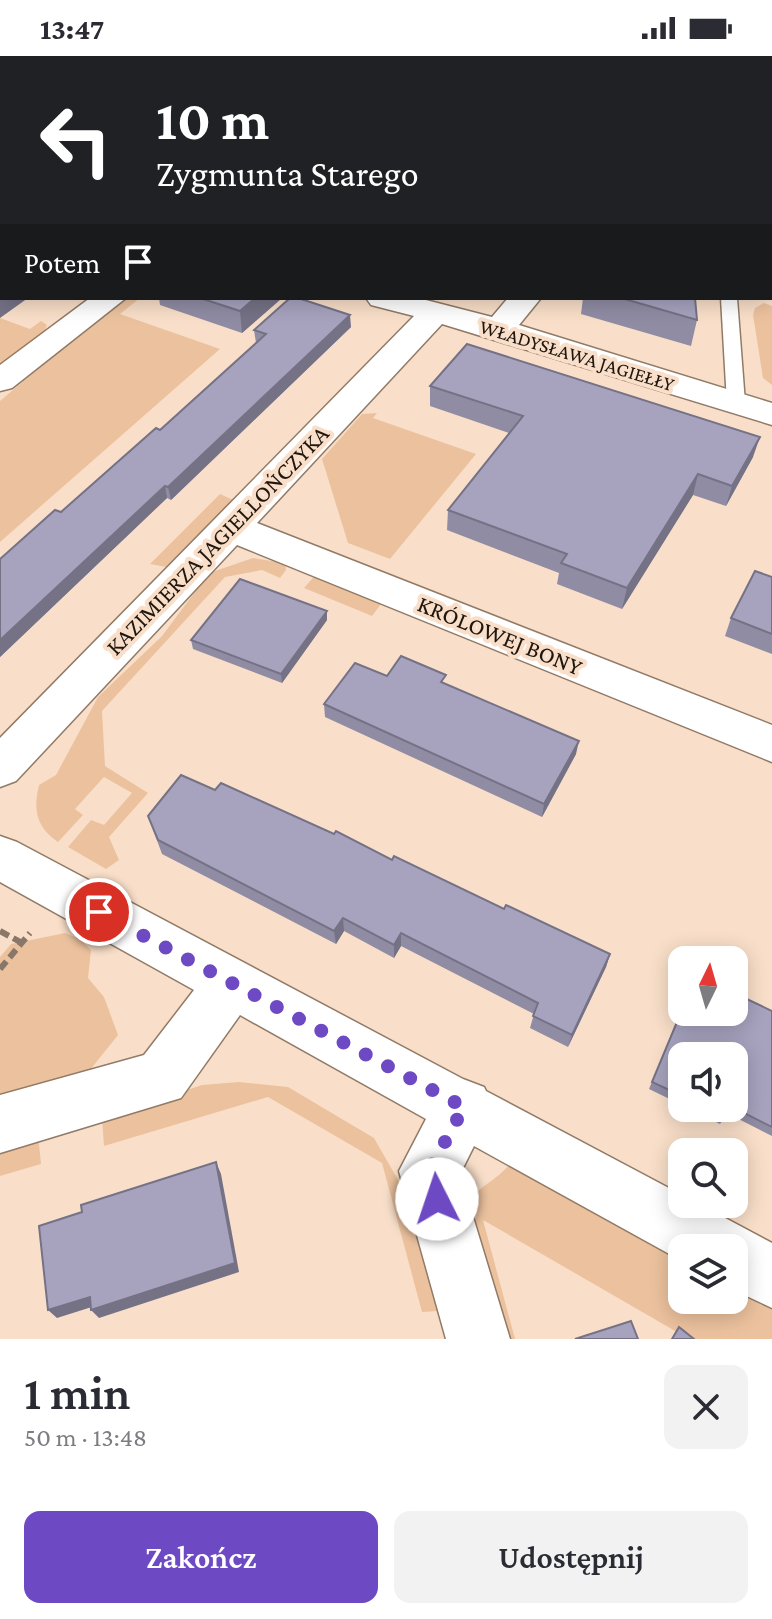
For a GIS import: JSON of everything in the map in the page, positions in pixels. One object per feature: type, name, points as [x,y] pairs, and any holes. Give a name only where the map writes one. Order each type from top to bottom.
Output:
[{"type":"street","points":[[0,381],[107,300]]},
{"type":"street","name":"WŁADYSŁAWA JAGIEŁŁY","points":[[389,300],[499,329],[772,414]]},
{"type":"street","points":[[499,329],[523,300]]},
{"type":"street","name":"KAZIMIERZA JAGIELLOŃCZYKA","points":[[0,768],[435,313]]},
{"type":"street","name":"KRÓLOWEJ BONY","points":[[229,527],[772,744]]},
{"type":"street","points":[[0,857],[694,1234]]},
{"type":"street","points":[[0,1124],[161,1078],[231,983]]},
{"type":"street","points":[[464,1107],[429,1171],[478,1339]]},
{"type":"street","points":[[748,1264],[772,1277]]},
{"type":"lane","points":[[729,300],[736,403]]},
{"type":"path","points":[[0,931],[22,943]]},
{"type":"shaded area","points":[[120,300],[138,300],[120,314],[220,349],[0,542],[0,401]]},
{"type":"shaded area","points":[[764,303],[772,306],[772,385],[763,378],[753,315],[755,308]]},
{"type":"shaded area","points":[[0,318],[30,329],[41,321],[47,325],[41,339],[0,368]]},
{"type":"shaded area","points":[[377,413],[373,418],[476,454],[390,559],[348,543],[322,459],[362,414]]},
{"type":"shaded area","points":[[220,494],[240,503],[181,563],[166,567],[150,564]]},
{"type":"shaded area","points":[[253,558],[285,563],[286,570],[280,578],[262,570],[225,577],[102,711],[105,766],[148,793],[109,837],[119,860],[106,869],[68,847],[91,820],[104,825],[132,793],[104,777],[75,809],[83,815],[58,842],[45,830],[38,817],[36,802],[39,785],[56,775],[98,697],[162,636],[209,573]]},
{"type":"shaded area","points":[[318,572],[384,600],[372,616],[304,588]]},
{"type":"shaded area","points":[[65,933],[80,939],[91,950],[88,978],[104,997],[118,1035],[86,1075],[0,1104],[0,957],[11,944]]},
{"type":"shaded area","points":[[239,1082],[288,1087],[374,1138],[401,1185],[438,1311],[422,1312],[382,1163],[268,1097],[104,1146],[102,1118],[202,1085]]},
{"type":"shaded area","points":[[38,1134],[41,1164],[0,1176],[0,1146]]},
{"type":"shaded area","points":[[509,1165],[532,1169],[668,1241],[668,1314],[748,1314],[748,1284],[772,1300],[772,1339],[689,1339],[483,1220],[515,1339],[509,1339],[473,1220],[470,1199]]},
{"type":"building","points":[[206,300],[253,300],[240,311]]},
{"type":"building","points":[[288,300],[304,300],[350,315],[0,640],[0,559],[55,510],[61,512],[156,428],[160,430],[266,334],[254,330]]},
{"type":"building","points":[[628,300],[695,300],[697,320]]},
{"type":"building","points":[[467,344],[760,437],[732,486],[698,474],[627,588],[561,563],[567,554],[448,510],[523,416],[430,386]]},
{"type":"building","points":[[755,571],[772,577],[772,634],[731,618]]},
{"type":"building","points":[[240,579],[327,611],[281,674],[191,640]]},
{"type":"building","points":[[401,656],[446,675],[441,682],[579,741],[544,804],[324,704],[355,663],[387,676]]},
{"type":"building","points":[[181,775],[215,790],[221,783],[334,834],[336,831],[392,860],[394,856],[504,909],[506,905],[610,954],[572,1035],[533,1016],[538,1003],[401,933],[394,945],[343,918],[334,931],[158,840],[148,816]]},
{"type":"building","points":[[748,1000],[772,1011],[772,1127],[748,1115],[748,1042],[669,1042],[675,1026],[748,1026]]},
{"type":"building","points":[[668,1044],[668,1089],[652,1082]]},
{"type":"building","points":[[216,1162],[235,1263],[91,1310],[90,1297],[48,1310],[39,1226],[82,1212],[81,1205]]},
{"type":"building","points":[[631,1321],[638,1339],[575,1339]]},
{"type":"building","points":[[679,1327],[694,1339],[672,1339]]},
{"type":"route","points":[[99,912],[464,1107],[429,1171],[437,1199]]}]
